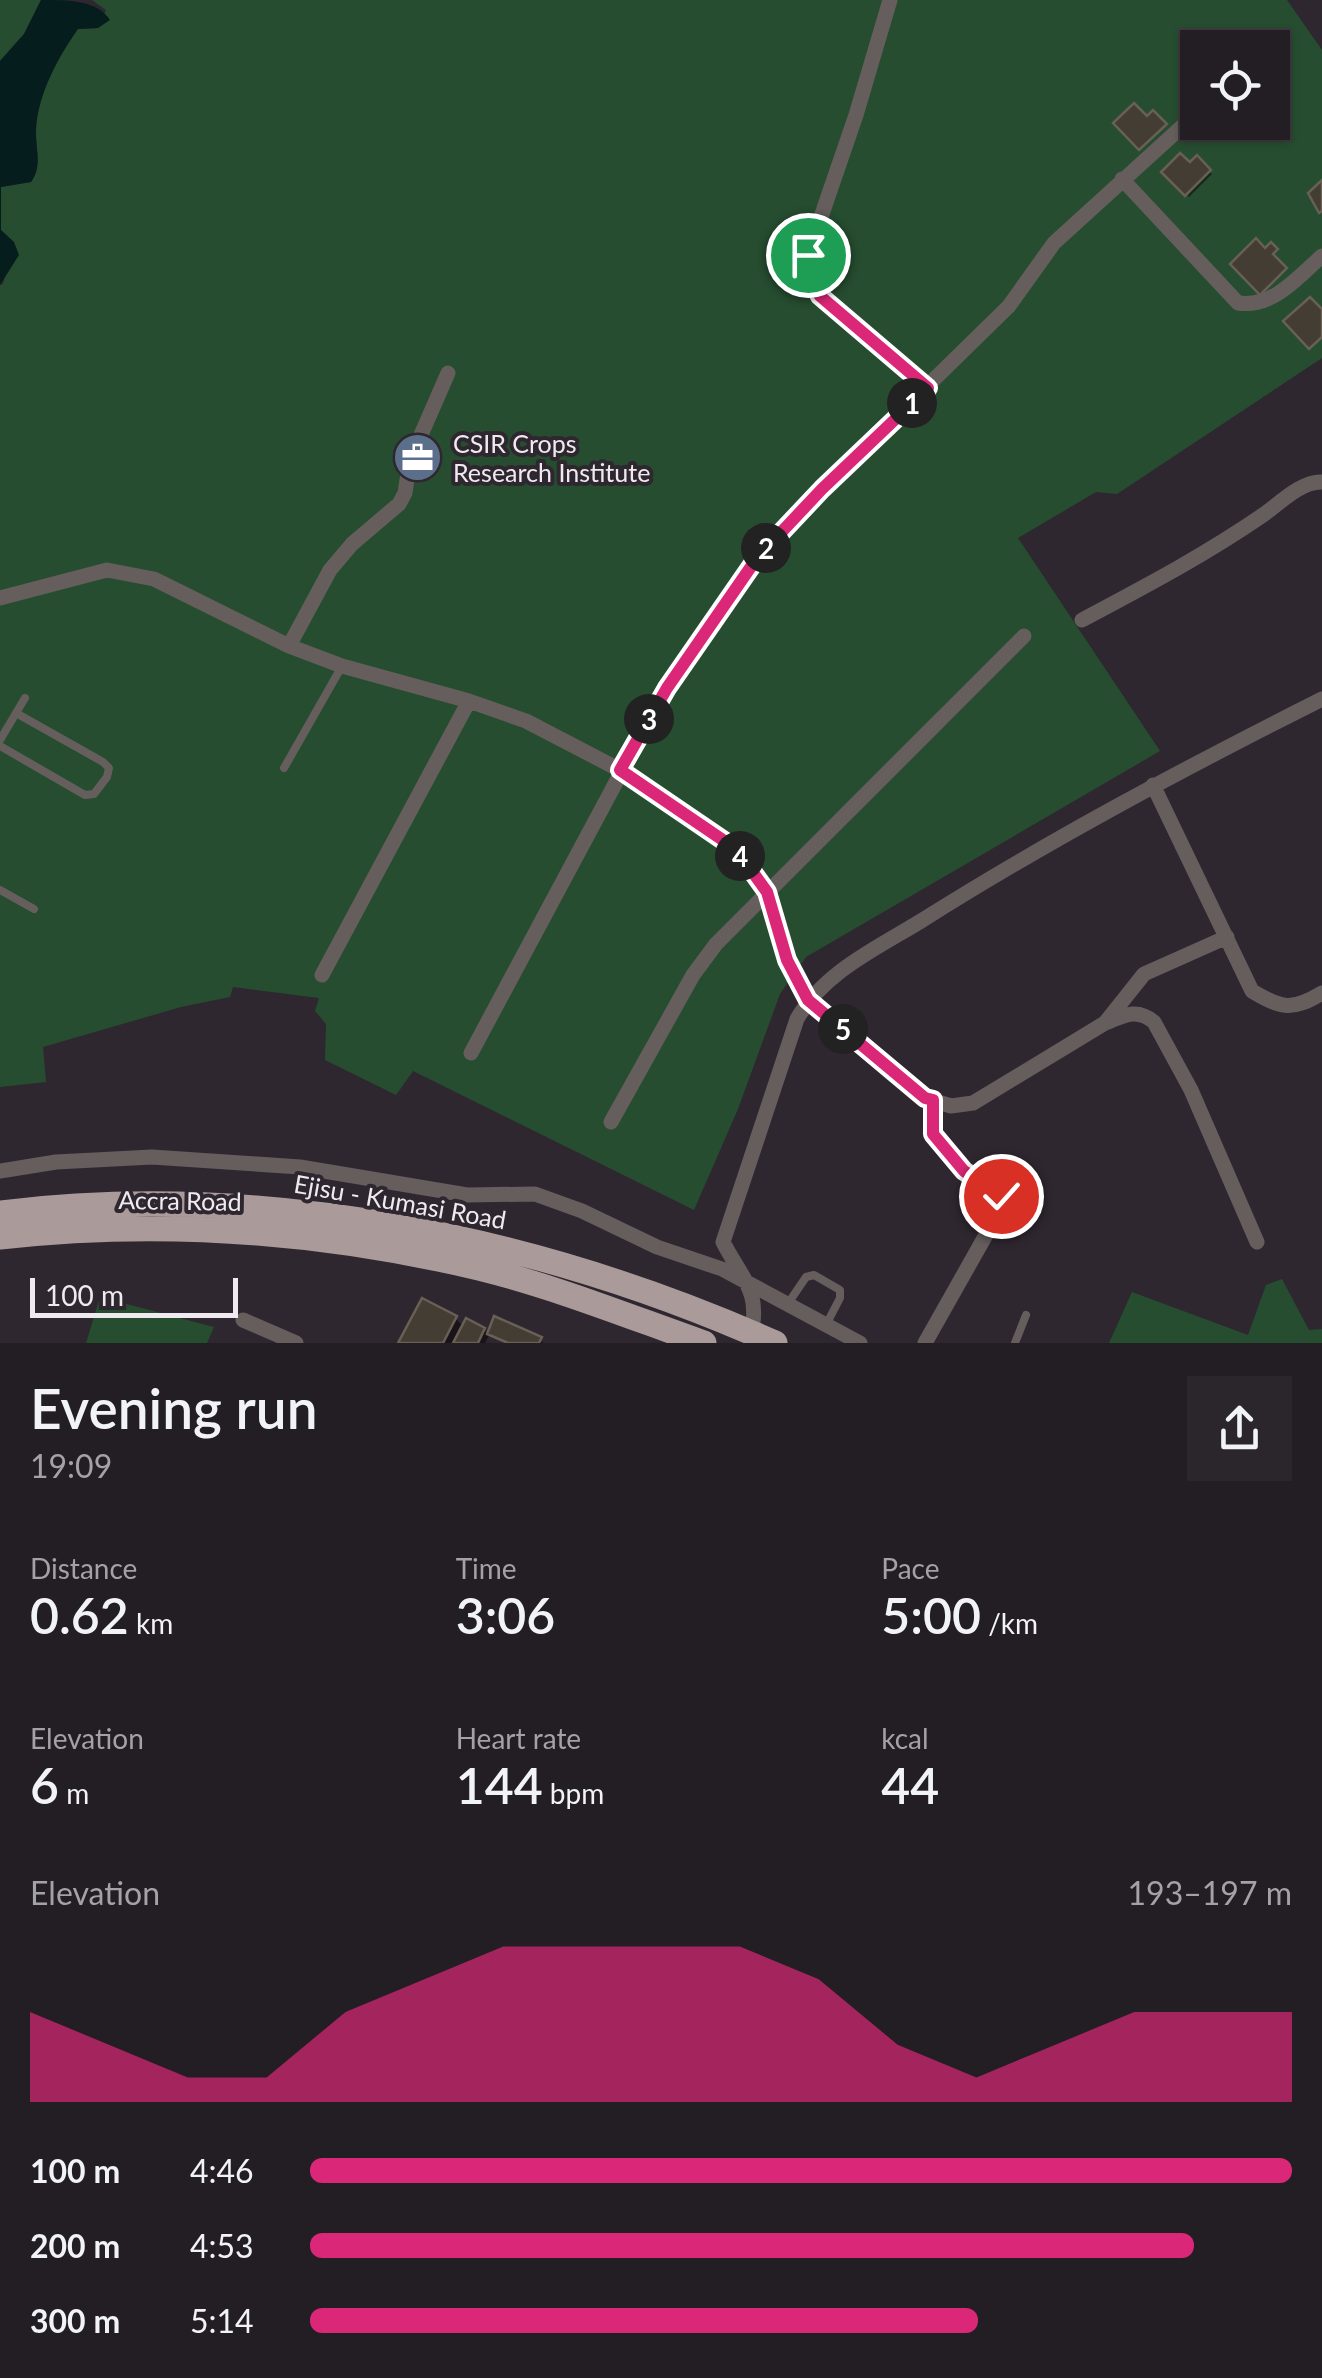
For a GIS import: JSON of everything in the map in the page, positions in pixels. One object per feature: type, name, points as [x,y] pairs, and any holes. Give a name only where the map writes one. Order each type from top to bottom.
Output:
[{"type":"highway","name":"Ejisu - Kumasi Road","points":[[0,1212],[109,1204],[220,1206],[308,1213],[384,1225],[543,1260],[758,1340]]},
{"type":"highway","name":"Accra Road","points":[[0,1237],[164,1229],[351,1242],[482,1269],[704,1343]]},
{"type":"street","points":[[890,0],[856,116],[808,255],[810,276],[820,296],[928,388]]},
{"type":"street","points":[[472,1053],[667,688],[757,558],[1009,306],[1054,243],[1180,128]]},
{"type":"street","points":[[1122,179],[1238,304],[1254,306],[1272,299],[1322,256]]},
{"type":"street","points":[[289,646],[330,570],[352,544],[400,504],[410,460],[448,373]]},
{"type":"street","points":[[1082,620],[1224,542],[1296,491],[1322,482]]},
{"type":"street","points":[[0,598],[107,570],[154,579],[289,646],[342,666],[468,700],[526,721],[620,770],[736,849],[767,892],[787,960],[808,1000],[925,1098],[950,1106],[973,1103],[1105,1023],[1130,1012],[1145,1014],[1154,1022],[1191,1090],[1257,1242]]},
{"type":"street","points":[[611,1122],[693,975],[716,944],[1024,636]]},
{"type":"street","points":[[322,975],[468,700]]},
{"type":"street","points":[[758,1340],[750,1286],[723,1242],[797,1019],[808,1000],[832,977],[959,897],[1153,784],[1322,700]]},
{"type":"street","points":[[1153,784],[1252,991],[1272,1003],[1299,1006],[1322,993]]},
{"type":"street","points":[[1105,1023],[1144,974],[1228,937]]},
{"type":"street","points":[[925,1343],[1004,1203],[1001,1196],[964,1171],[933,1134],[933,1100]]},
{"type":"street","points":[[0,1171],[56,1162],[152,1157],[300,1167],[467,1195],[536,1194],[657,1247],[722,1269],[860,1343]]},
{"type":"street","points":[[243,1320],[296,1343]]},
{"type":"lane","points":[[284,768],[342,666]]},
{"type":"lane","points":[[16,713],[109,768],[94,794],[85,795],[0,743],[16,713],[25,698]]},
{"type":"lane","points":[[0,890],[34,910]]},
{"type":"lane","points":[[787,1305],[806,1278],[814,1275],[840,1290],[826,1326]]},
{"type":"lane","points":[[1015,1343],[1026,1315]]},
{"type":"green space","points":[[0,0],[41,0],[24,34],[0,61]]},
{"type":"green space","points":[[92,0],[1287,0],[1322,50],[1322,358],[1117,494],[1096,492],[1018,538],[1160,751],[806,957],[780,994],[738,1109],[694,1210],[413,1071],[396,1095],[325,1060],[326,1024],[315,1011],[319,998],[233,987],[230,997],[43,1047],[46,1082],[0,1087],[0,285],[14,242],[1,231],[1,187],[31,182],[35,176],[38,116],[50,76],[78,29],[98,28],[106,10]]},
{"type":"green space","points":[[1282,1279],[1309,1330],[1322,1329],[1322,1343],[1109,1343],[1132,1292],[1248,1335],[1266,1285]]},
{"type":"green space","points":[[100,1297],[214,1327],[207,1343],[86,1343]]},
{"type":"shaded area","points":[[41,0],[90,5],[110,20],[98,28],[78,29],[50,76],[38,116],[35,176],[31,182],[1,187],[1,230],[14,242],[19,255],[0,285],[0,61],[24,34]]},
{"type":"building","points":[[1134,103],[1147,116],[1153,110],[1167,124],[1139,150],[1113,123]]},
{"type":"building","points":[[1180,153],[1190,162],[1197,155],[1211,170],[1185,196],[1161,172]]},
{"type":"building","points":[[1322,180],[1322,211],[1319,213],[1308,193]]},
{"type":"building","points":[[1256,238],[1265,248],[1271,242],[1278,249],[1273,254],[1287,268],[1260,295],[1230,264]]},
{"type":"building","points":[[1310,297],[1322,309],[1322,337],[1309,349],[1283,321]]},
{"type":"building","points":[[422,1298],[457,1316],[443,1343],[398,1343]]},
{"type":"building","points":[[494,1316],[542,1337],[539,1343],[508,1343],[487,1334]]},
{"type":"building","points":[[466,1318],[485,1328],[478,1343],[453,1343]]},
{"type":"place","name":"CSIR Crops Research Institute","points":[[418,458]]},
{"type":"route","points":[[808,255],[810,276],[820,296],[928,388],[822,489],[757,558],[667,688],[620,770],[736,849],[767,892],[787,960],[808,1000],[925,1098],[933,1100],[933,1134],[964,1171],[1001,1196]]}]
